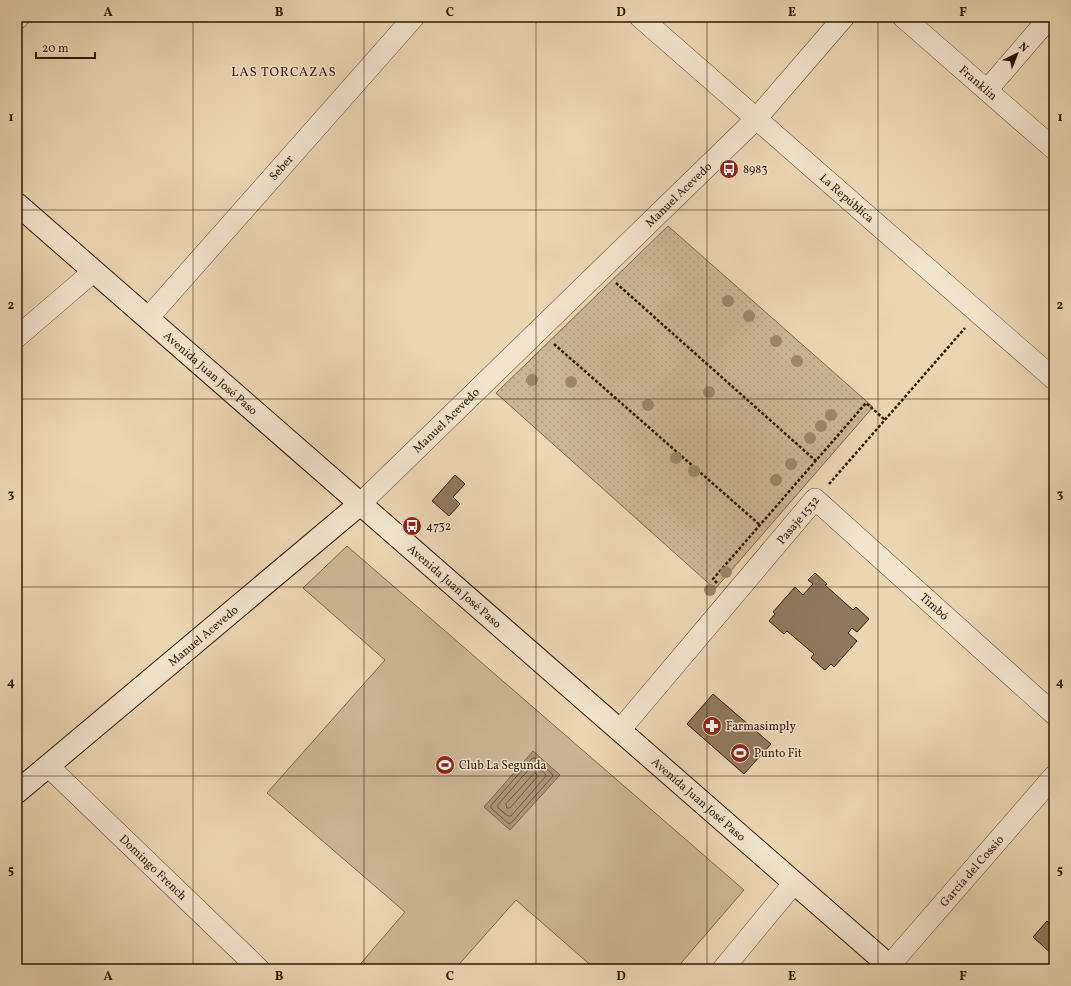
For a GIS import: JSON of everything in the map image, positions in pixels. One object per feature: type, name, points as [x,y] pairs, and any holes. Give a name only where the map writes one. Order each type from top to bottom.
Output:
[{"type":"main road","name":"Avenida Juan José Paso","points":[[17,204],[891,968]]},
{"type":"main road","name":"Manuel Acevedo","points":[[17,792],[360,504]]},
{"type":"street","name":"Seber","points":[[148,318],[414,17]]},
{"type":"street","name":"La República","points":[[640,17],[1054,379]]},
{"type":"street","name":"Manuel Acevedo","points":[[360,504],[756,119],[844,17]]},
{"type":"street","name":"Franklin","points":[[903,17],[1054,149]]},
{"type":"street","points":[[987,90],[1050,17]]},
{"type":"street","points":[[17,337],[94,271]]},
{"type":"street","name":"Timbó","points":[[815,499],[1054,714]]},
{"type":"street","name":"Pasaje 1532","points":[[620,730],[815,499]]},
{"type":"street","name":"Domingo French","points":[[48,766],[259,969]]},
{"type":"street","name":"García del Cossio","points":[[891,968],[1054,776]]},
{"type":"street","points":[[723,969],[794,883]]},
{"type":"path","points":[[601,269],[816,460]]},
{"type":"path","name":"Pasaje 1532","points":[[815,499],[979,313]]},
{"type":"path","points":[[554,343],[760,525]]},
{"type":"shaded area","points":[[668,226],[873,407],[715,589],[496,393]]},
{"type":"shaded area","name":"Club La Segunda","points":[[347,546],[744,890],[676,969],[595,969],[516,900],[455,969],[356,969],[405,912],[267,793],[385,660],[303,588]]},
{"type":"water","points":[[533,751],[560,775],[510,830],[484,807]]},
{"type":"building","points":[[455,475],[465,484],[453,497],[460,504],[449,516],[432,501]]},
{"type":"building","points":[[815,573],[827,584],[825,585],[853,610],[856,607],[869,619],[857,632],[852,628],[848,633],[857,641],[834,667],[831,664],[825,670],[811,658],[814,654],[787,631],[784,634],[769,621],[775,614],[773,612],[795,587],[803,595],[813,584],[808,580]]},
{"type":"building","points":[[713,694],[771,744],[744,774],[687,724]]},
{"type":"building","points":[[1047,921],[1054,928],[1054,956],[1033,937]]},
{"type":"place","name":"8983","points":[[729,169]]},
{"type":"place","name":"4732","points":[[412,526]]},
{"type":"place","name":"Farmasimply","points":[[712,726]]},
{"type":"place","name":"Punto Fit","points":[[740,753]]},
{"type":"place","name":"Club La Segunda","points":[[445,765]]},
{"type":"district","name":"LAS TORCAZAS","points":[[284,71]]}]
